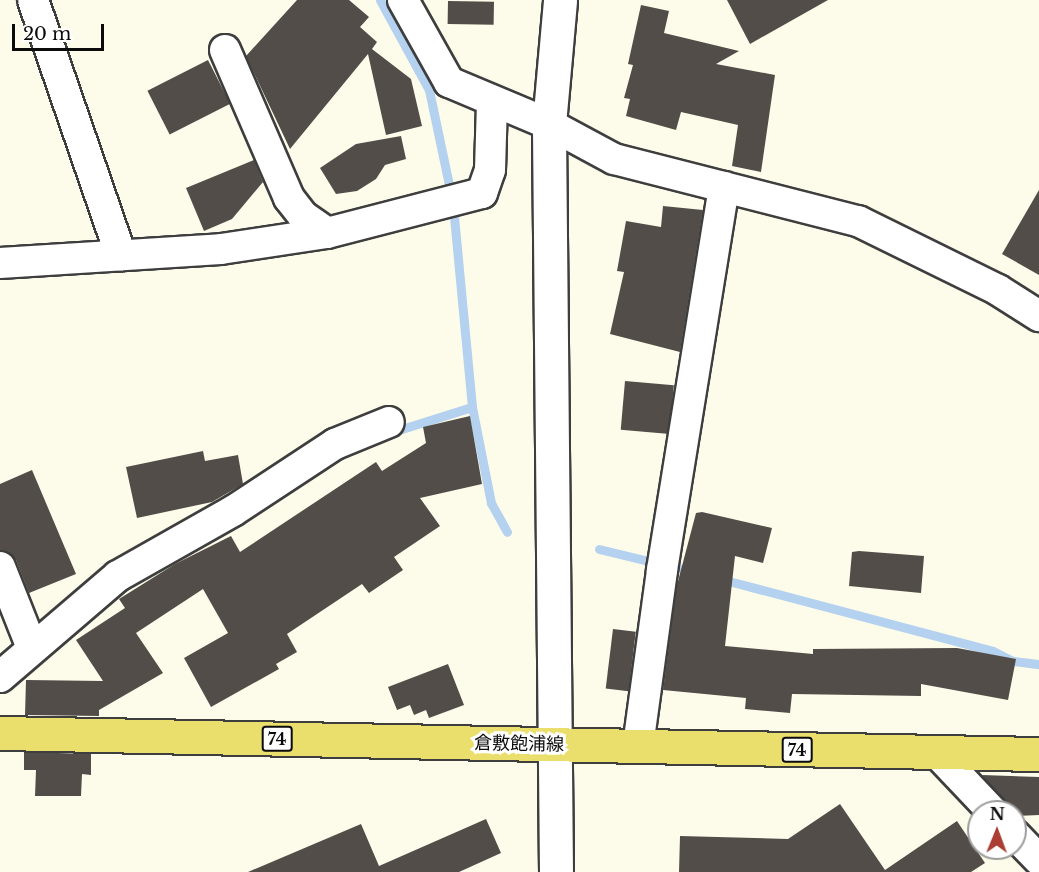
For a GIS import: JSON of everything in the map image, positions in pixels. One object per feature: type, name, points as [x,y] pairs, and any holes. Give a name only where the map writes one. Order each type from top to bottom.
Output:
[{"type":"main road","name":"倉敷飽浦線","points":[[0,734],[1039,754]]},
{"type":"street","points":[[33,0],[120,255]]},
{"type":"street","points":[[403,0],[449,81],[492,102],[549,124],[614,159],[858,221],[998,290],[1039,316]]},
{"type":"street","points":[[560,0],[549,124],[555,745],[561,869]]},
{"type":"street","points":[[225,50],[289,198],[303,216],[327,233]]},
{"type":"street","points":[[0,263],[221,249],[327,233],[482,193],[490,170],[492,102]]},
{"type":"street","points":[[638,747],[663,564],[724,187]]},
{"type":"street","points":[[0,676],[118,576],[233,511],[335,444],[389,422]]},
{"type":"street","points":[[0,567],[32,648]]},
{"type":"street","points":[[936,752],[982,800]]},
{"type":"street","points":[[1027,848],[1039,860]]},
{"type":"building","points":[[297,0],[349,0],[369,17],[360,27],[377,42],[372,49],[411,79],[422,126],[386,135],[368,54],[290,149],[246,56]]},
{"type":"building","points":[[727,0],[828,0],[750,44]]},
{"type":"building","points":[[448,1],[494,2],[494,25],[448,24]]},
{"type":"building","points":[[641,5],[669,11],[664,33],[739,51],[716,64],[775,75],[761,172],[732,166],[738,125],[681,112],[676,130],[626,116],[630,99],[624,98],[633,65],[628,64]]},
{"type":"building","points":[[208,60],[230,104],[170,135],[147,91]]},
{"type":"building","points":[[401,136],[406,159],[385,165],[376,179],[357,191],[336,194],[320,168],[356,144]]},
{"type":"building","points":[[254,160],[263,182],[232,219],[204,231],[186,188]]},
{"type":"building","points":[[1039,190],[1039,275],[1002,254]]},
{"type":"building","points":[[663,206],[703,210],[680,352],[610,334],[624,272],[617,271],[626,221],[661,227]]},
{"type":"building","points":[[625,381],[674,385],[670,434],[621,430]]},
{"type":"building","points":[[470,416],[482,484],[420,498],[440,526],[394,557],[403,570],[369,593],[362,584],[287,634],[297,652],[276,664],[279,669],[211,707],[184,658],[228,633],[203,589],[136,633],[163,673],[99,710],[99,716],[25,715],[26,680],[103,681],[76,640],[125,608],[119,599],[175,564],[231,536],[240,552],[376,462],[382,471],[426,443],[423,427]]},
{"type":"building","points":[[203,451],[205,461],[238,455],[243,484],[212,502],[137,518],[126,467]]},
{"type":"building","points":[[32,470],[76,574],[29,593],[16,560],[0,550],[0,484]]},
{"type":"building","points":[[702,512],[772,528],[763,563],[735,556],[725,646],[813,654],[813,649],[957,648],[1016,659],[1008,700],[921,684],[921,696],[792,694],[790,713],[745,709],[746,698],[663,690],[677,585],[696,513]]},
{"type":"building","points":[[852,552],[924,556],[921,593],[849,586]]},
{"type":"building","points":[[613,629],[636,632],[629,691],[606,689]]},
{"type":"building","points":[[448,664],[464,705],[429,718],[426,710],[414,715],[410,705],[397,710],[388,687]]},
{"type":"building","points":[[24,752],[91,754],[91,775],[82,774],[81,796],[35,796],[36,770],[24,770]]},
{"type":"building","points":[[982,775],[1039,777],[1039,815],[1027,816],[1027,800],[1002,800]]},
{"type":"building","points":[[840,804],[885,870],[957,821],[967,836],[967,860],[983,860],[985,863],[971,872],[679,872],[680,836],[788,839]]},
{"type":"building","points":[[486,819],[501,853],[459,872],[248,872],[361,824],[379,866]]},
{"type":"waterway","points":[[380,0],[429,90],[449,185]]},
{"type":"waterway","points":[[392,432],[472,407],[454,215]]},
{"type":"waterway","points":[[472,407],[491,503],[507,532]]},
{"type":"waterway","points":[[599,549],[693,572]]},
{"type":"waterway","points":[[721,579],[993,651],[1013,661],[1039,664]]}]
